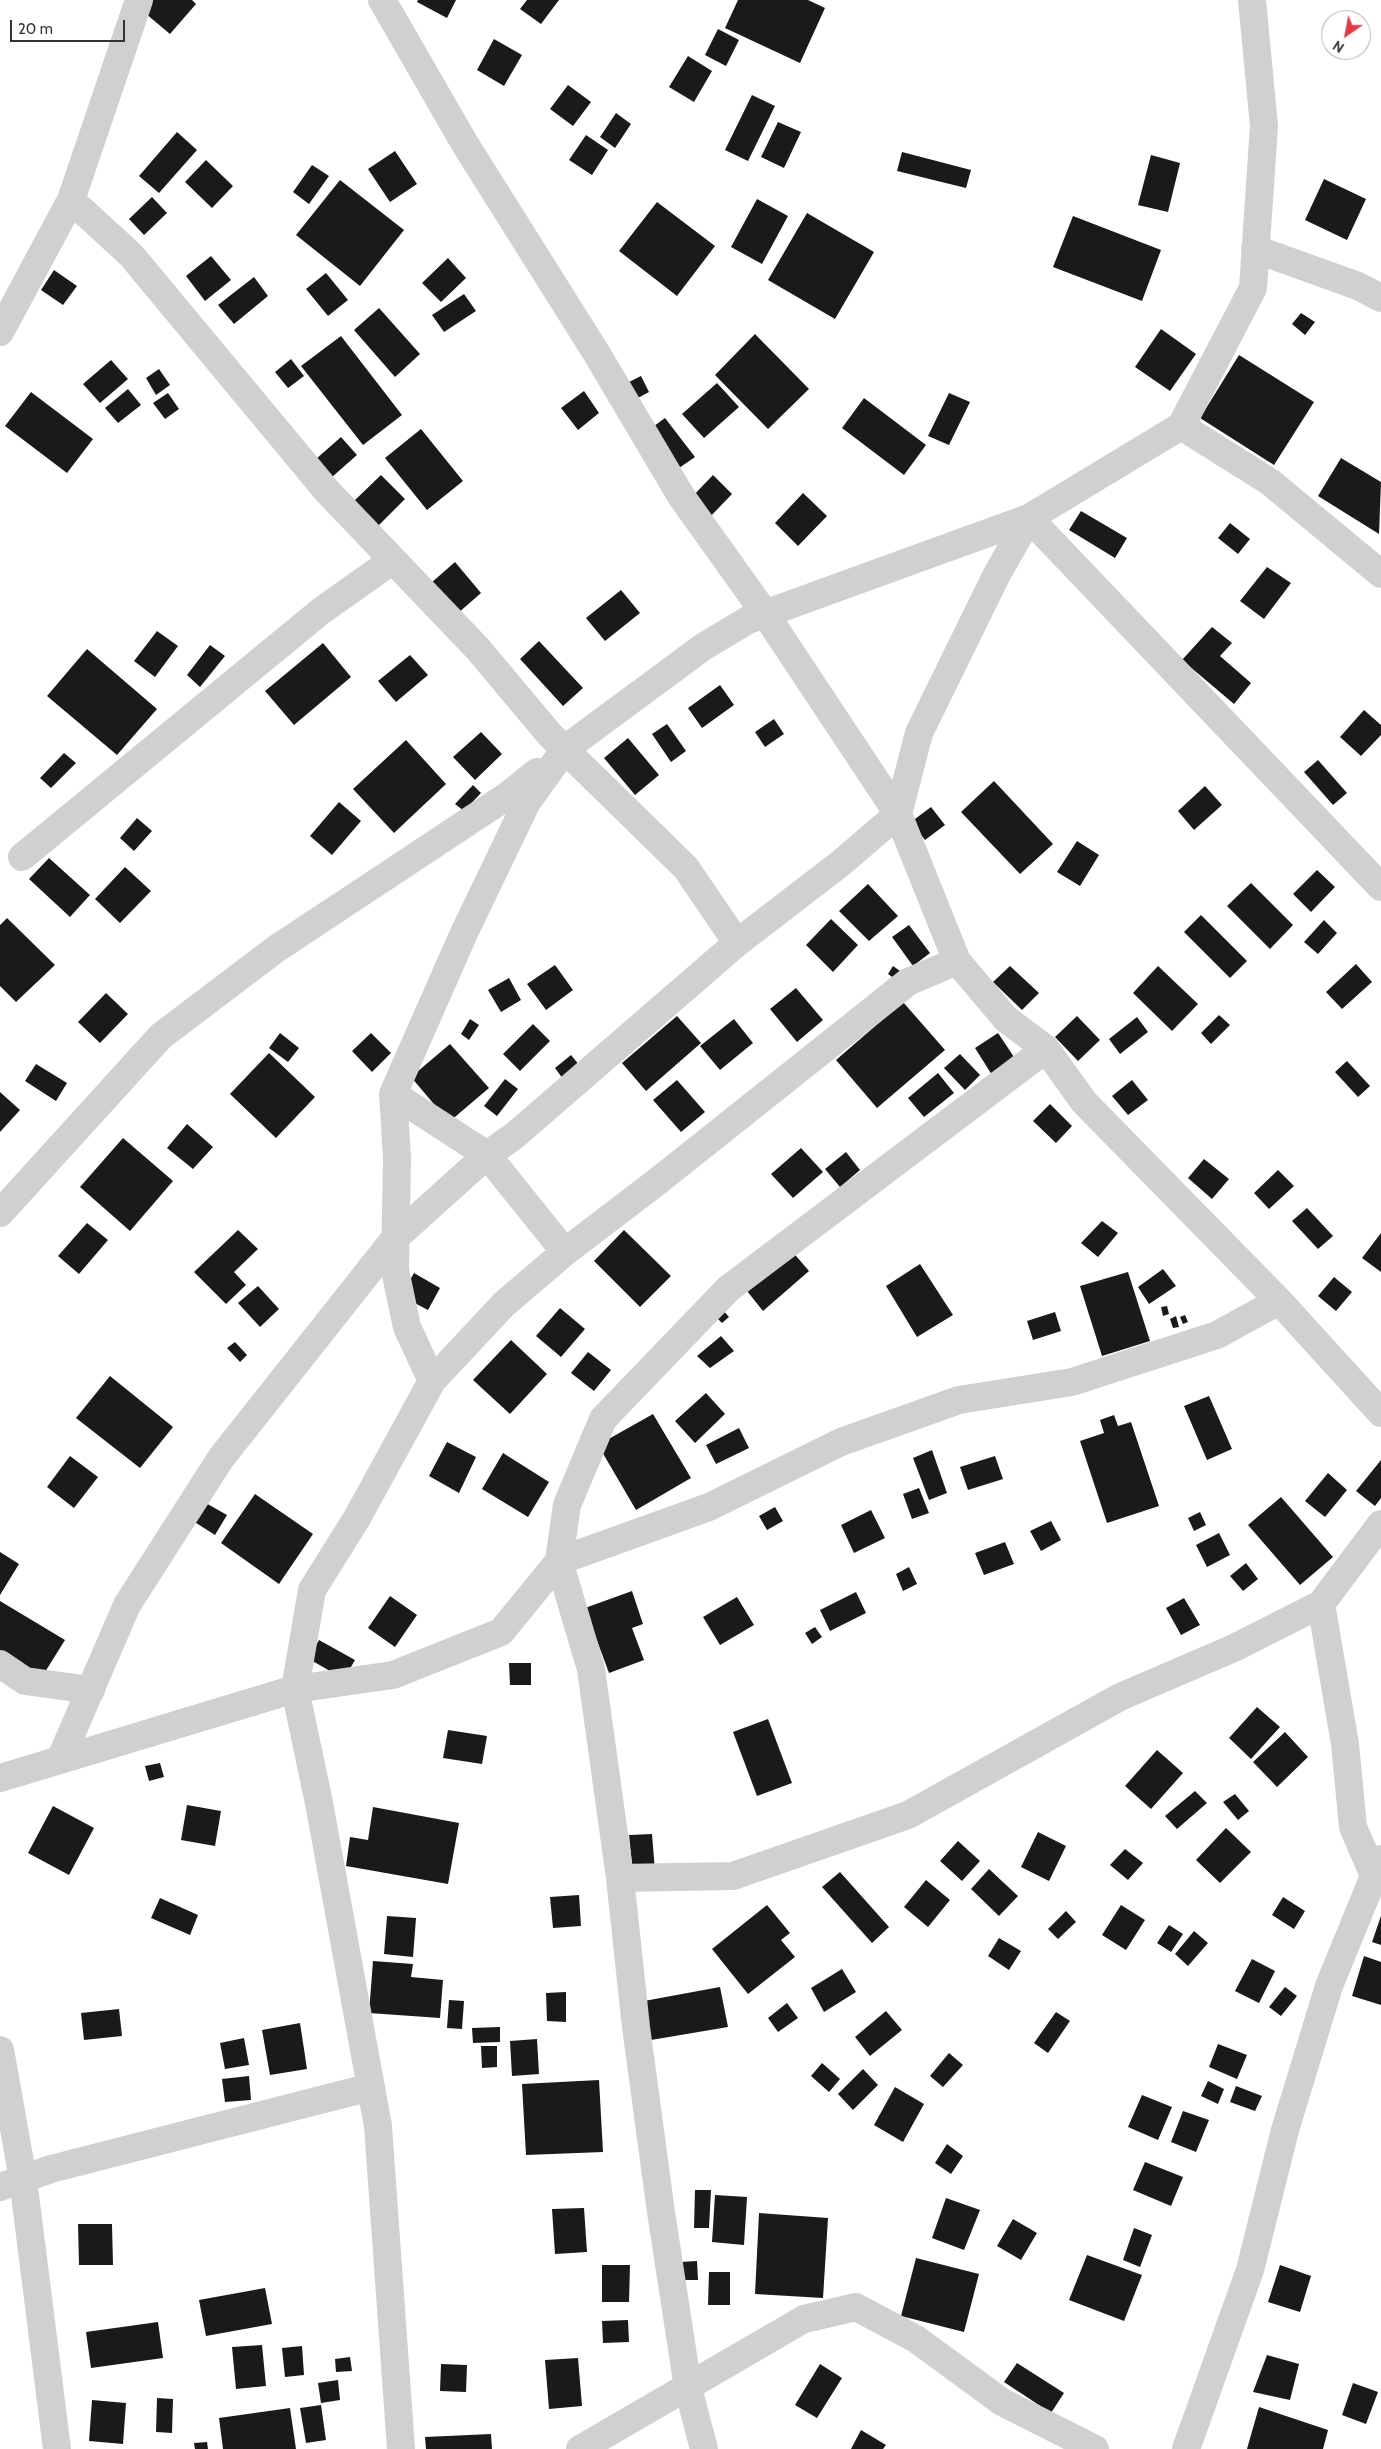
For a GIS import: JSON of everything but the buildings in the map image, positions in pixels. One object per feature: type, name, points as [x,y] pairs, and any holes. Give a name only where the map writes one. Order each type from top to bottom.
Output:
[{"type":"street","points":[[0,332],[71,200],[139,0]]},
{"type":"street","points":[[382,0],[465,144],[597,354],[680,496],[766,615],[898,814],[957,961],[1006,1019],[1046,1049],[1084,1102],[1280,1301],[1381,1413]]},
{"type":"street","points":[[0,1213],[161,1036],[276,949],[507,796],[565,750],[703,647],[748,620],[1029,518],[1181,426],[1253,288],[1264,126],[1252,0]]},
{"type":"street","points":[[71,200],[131,255],[327,491],[478,649],[550,735],[686,868],[737,943]]},
{"type":"street","points":[[1255,249],[1358,286],[1381,298]]},
{"type":"street","points":[[1181,426],[1270,482],[1381,574]]},
{"type":"street","points":[[60,1760],[127,1605],[221,1458],[396,1237],[487,1155],[514,1136],[737,943],[841,862],[898,814],[919,733],[997,574],[1029,518]]},
{"type":"street","points":[[1029,518],[1381,887]]},
{"type":"street","points":[[22,857],[321,611],[393,560]]},
{"type":"street","points":[[432,1381],[407,1327],[395,1270],[397,1158],[393,1094],[464,933],[527,802],[565,750]]},
{"type":"street","points":[[401,2449],[378,2126],[295,1689],[312,1590],[362,1511],[432,1381],[504,1304],[565,1252],[658,1181],[908,982],[957,961]]},
{"type":"street","points":[[704,2449],[688,2388],[636,2027],[620,1878],[591,1669],[559,1561],[567,1505],[602,1420],[728,1289],[1046,1049]]},
{"type":"street","points":[[393,1094],[487,1155],[565,1252]]},
{"type":"street","points":[[0,1778],[295,1689],[393,1675],[501,1632],[559,1561],[709,1507],[841,1442],[959,1400],[1072,1382],[1217,1335],[1280,1301]]},
{"type":"street","points":[[620,1878],[733,1876],[908,1815],[1120,1697],[1234,1648],[1321,1604],[1381,1524]]},
{"type":"street","points":[[1186,2449],[1250,2270],[1284,2130],[1329,1986],[1377,1867],[1353,1827],[1344,1744],[1326,1648],[1321,1604]]},
{"type":"street","points":[[0,1664],[25,1681],[91,1690]]},
{"type":"street","points":[[0,2050],[12,2183],[57,2449]]},
{"type":"street","points":[[12,2183],[51,2169],[371,2087]]},
{"type":"street","points":[[580,2449],[804,2319],[856,2307],[916,2339],[1002,2402],[1095,2449]]}]
